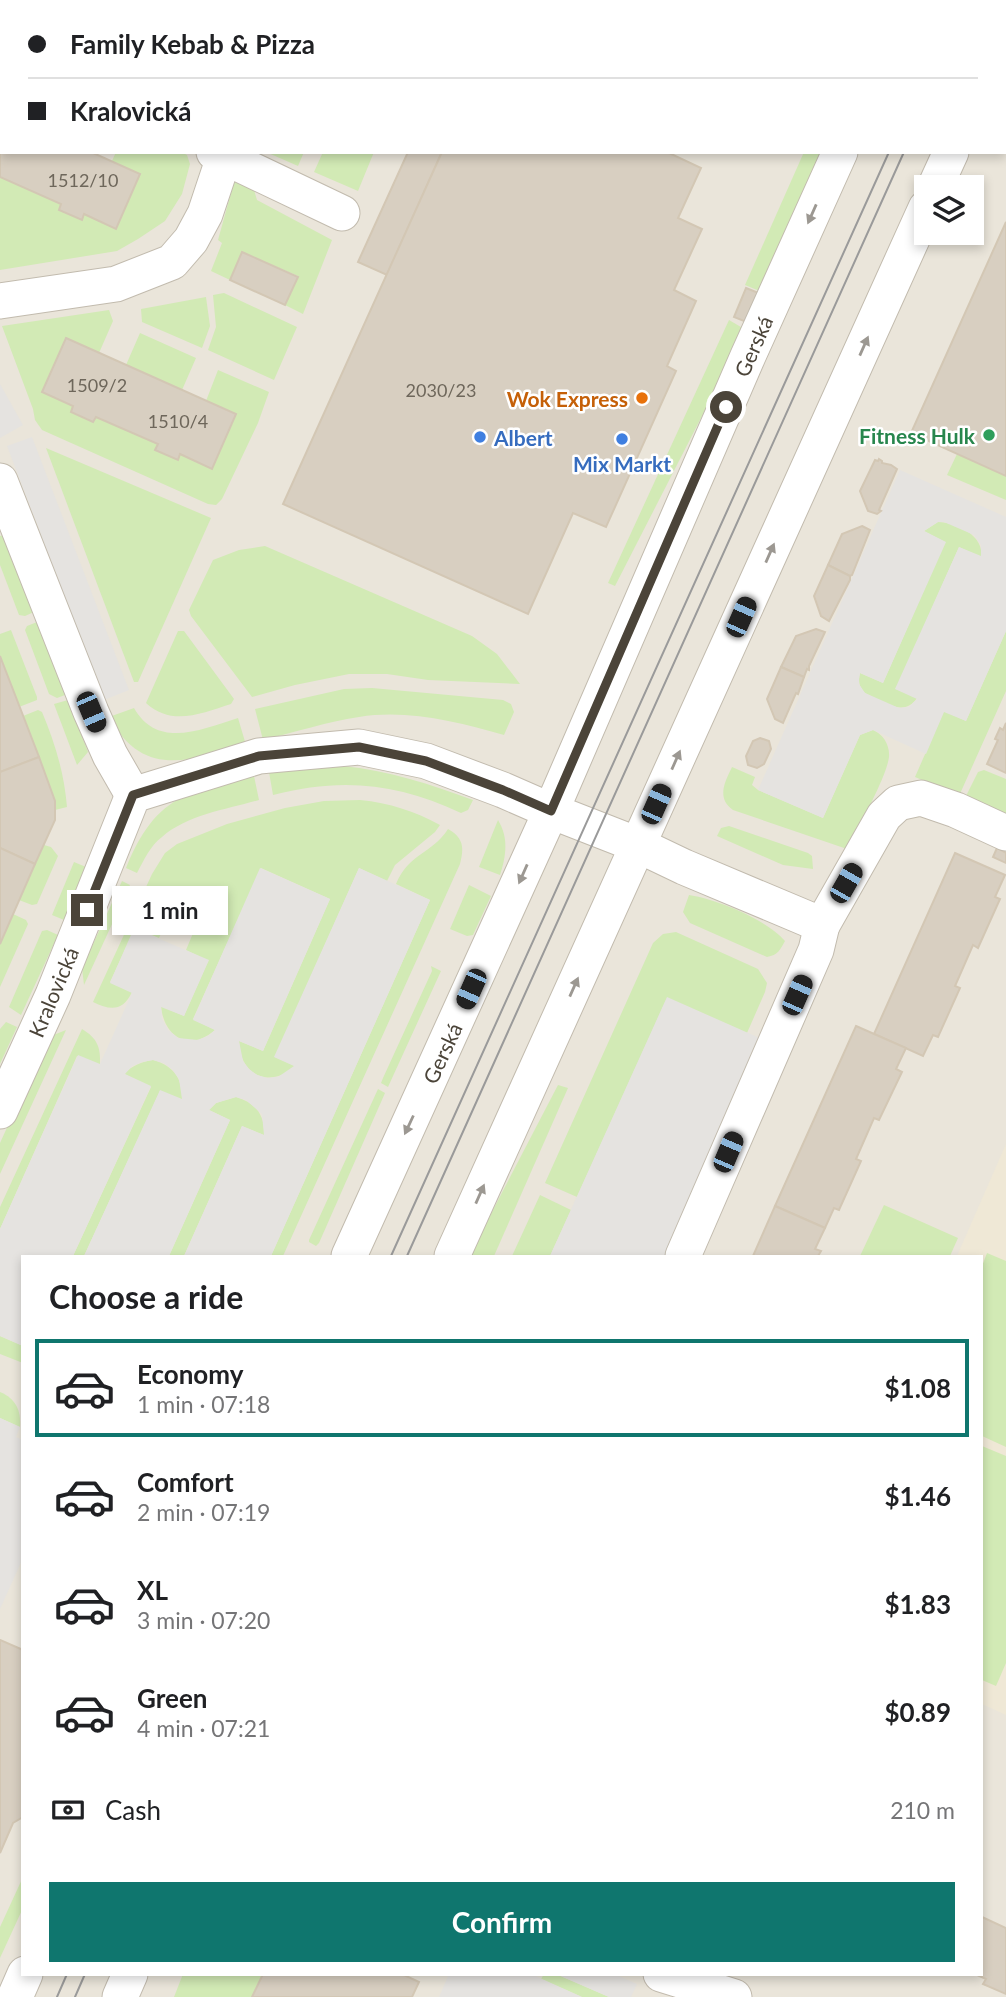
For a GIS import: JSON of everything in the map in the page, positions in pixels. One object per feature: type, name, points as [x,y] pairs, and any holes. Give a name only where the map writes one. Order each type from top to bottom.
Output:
[{"type":"street","name":"Gerská","points":[[349,1255],[551,811],[839,154]]},
{"type":"street","points":[[940,175],[950,154]]},
{"type":"street","points":[[0,301],[116,284],[172,262],[191,240],[205,215],[219,155],[342,213]]},
{"type":"street","points":[[453,1255],[914,235]]},
{"type":"street","points":[[0,481],[91,712],[110,755],[133,795],[259,756],[359,747],[426,761],[503,790],[822,925]]},
{"type":"street","name":"Kralovická","points":[[0,1111],[53,995],[133,795]]},
{"type":"street","points":[[683,1255],[820,943],[822,925],[884,816],[898,803],[921,797],[1006,833]]},
{"type":"street","points":[[15,1997],[24,1976]]},
{"type":"street","points":[[120,1997],[129,1976]]},
{"type":"street","points":[[668,1976],[734,1997]]},
{"type":"shaded area","points":[[0,154],[1006,154],[1006,1997],[0,1997]]},
{"type":"shaded area","points":[[0,384],[23,425],[0,438]]},
{"type":"shaded area","points":[[32,437],[129,690],[104,700],[7,446]]},
{"type":"shaded area","points":[[900,470],[1006,517],[1006,631],[966,721],[944,712],[926,754],[873,730],[860,735],[823,818],[758,790]],"holes":[[[938,522],[974,535],[981,545],[981,556],[959,547],[895,689],[917,699],[909,707],[899,708],[865,693],[859,684],[860,673],[883,683],[946,542],[924,531]]]},
{"type":"shaded area","points":[[260,868],[330,899],[263,1051],[239,1041],[243,1061],[249,1069],[267,1078],[278,1077],[294,1066],[274,1057],[359,868],[430,900],[271,1255],[184,1255],[242,1126],[264,1135],[262,1114],[246,1100],[236,1097],[216,1103],[209,1110],[230,1120],[169,1255],[84,1255],[160,1090],[182,1099],[179,1079],[173,1070],[164,1063],[153,1060],[142,1062],[132,1066],[125,1074],[151,1086],[73,1255],[21,1255],[21,1345],[0,1336],[0,1229],[78,1055],[100,1064],[132,993],[110,983],[134,928],[209,960],[184,1016],[161,1007],[162,1019],[168,1030],[178,1038],[198,1040],[215,1030],[193,1020]]},
{"type":"shaded area","points":[[667,997],[764,1040],[666,1255],[550,1255]]},
{"type":"shaded area","points":[[1006,1144],[1006,1715],[983,1704],[983,1255],[957,1255]]},
{"type":"shaded area","points":[[0,1418],[20,1427],[16,1437],[21,1439],[21,1562],[0,1609]]},
{"type":"shaded area","points":[[448,1976],[535,1976],[582,1997],[439,1997]]},
{"type":"shaded area","points":[[561,1976],[619,1976],[637,1984],[631,1997],[609,1997]]},
{"type":"green space","points":[[115,154],[187,155],[190,164],[182,194],[165,221],[117,251],[0,270],[0,177],[61,204],[82,219],[84,214],[116,229],[140,175],[112,161]]},
{"type":"green space","points":[[271,154],[303,154],[298,166]]},
{"type":"green space","points":[[322,154],[373,154],[358,191],[314,172]]},
{"type":"green space","points":[[803,154],[824,154],[762,292],[745,285]]},
{"type":"green space","points":[[234,174],[251,180],[257,200],[332,240],[303,314],[285,305],[298,276],[242,252],[230,280],[211,271],[222,243],[218,240]]},
{"type":"green space","points":[[224,293],[297,327],[274,380],[208,350],[216,327],[213,295]]},
{"type":"green space","points":[[206,297],[210,326],[202,348],[142,322],[141,309]]},
{"type":"green space","points":[[109,310],[113,321],[99,353],[66,338],[42,392],[73,406],[71,412],[93,422],[96,417],[158,444],[156,450],[178,459],[180,454],[212,469],[236,414],[206,401],[218,370],[269,392],[258,423],[222,499],[216,505],[208,504],[42,430],[35,420],[2,326]]},
{"type":"green space","points":[[729,320],[746,330],[615,586],[608,583]]},
{"type":"green space","points":[[140,333],[196,358],[182,390],[126,365]]},
{"type":"green space","points":[[46,448],[211,518],[138,682],[134,682]]},
{"type":"green space","points":[[957,454],[1006,476],[1006,500],[947,475]]},
{"type":"green space","points":[[938,522],[968,532],[979,543],[981,557],[959,547],[896,689],[917,698],[906,707],[892,706],[865,693],[860,684],[860,673],[883,683],[945,542],[924,531]]},
{"type":"green space","points":[[4,535],[34,612],[25,616],[19,615],[0,565],[0,536]]},
{"type":"green space","points":[[265,546],[472,636],[497,654],[520,684],[428,680],[387,674],[349,674],[252,697],[189,610],[213,560],[239,550]]},
{"type":"green space","points":[[37,622],[65,695],[57,698],[49,694],[25,630],[27,626]]},
{"type":"green space","points":[[11,630],[37,697],[37,700],[19,707],[0,656],[0,634]]},
{"type":"green space","points":[[178,631],[184,631],[234,699],[231,704],[198,714],[177,716],[166,715],[146,703]]},
{"type":"green space","points":[[1006,631],[1006,691],[959,796],[915,777],[944,711],[966,721]]},
{"type":"green space","points":[[372,688],[503,700],[511,704],[514,712],[504,735],[433,718],[377,715],[335,722],[263,740],[255,709],[344,689]]},
{"type":"green space","points":[[68,700],[88,752],[77,765],[54,704]]},
{"type":"green space","points":[[134,708],[144,721],[155,729],[168,733],[196,731],[238,718],[246,745],[187,759],[153,758],[137,750],[123,737],[109,717]]},
{"type":"green space","points":[[38,710],[42,712],[51,735],[64,782],[67,807],[55,810],[55,801],[23,716]]},
{"type":"green space","points":[[873,730],[885,740],[889,757],[879,786],[847,849],[733,810],[725,800],[724,790],[732,767],[755,777],[752,785],[758,790],[823,818],[860,735]]},
{"type":"green space","points":[[344,766],[410,779],[473,800],[468,810],[461,813],[415,795],[369,786],[322,786],[273,795],[269,772]]},
{"type":"green space","points":[[984,770],[1006,779],[1006,818],[964,800],[978,772]]},
{"type":"green space","points":[[254,776],[259,800],[183,823],[154,845],[137,873],[126,868],[146,829],[169,805],[195,792]]},
{"type":"green space","points":[[360,800],[402,808],[440,825],[395,865],[387,881],[359,868],[275,1057],[295,1066],[275,1077],[257,1075],[244,1062],[239,1041],[263,1051],[330,899],[261,868],[193,1019],[215,1030],[206,1037],[188,1041],[173,1033],[163,1017],[161,1006],[184,1016],[208,961],[186,950],[196,926],[170,914],[159,938],[135,928],[110,982],[132,992],[125,1003],[111,1008],[93,1002],[152,874],[165,853],[177,844],[227,824],[285,808],[324,801]]},
{"type":"green space","points":[[498,820],[504,834],[505,847],[500,875],[479,867]]},
{"type":"green space","points":[[729,826],[808,853],[812,856],[813,869],[783,865],[717,836],[721,828]]},
{"type":"green space","points":[[448,829],[460,840],[460,864],[283,1255],[271,1255],[430,900],[396,884],[407,866]]},
{"type":"green space","points":[[44,845],[51,847],[58,856],[37,904],[32,905],[19,900]]},
{"type":"green space","points":[[74,862],[86,867],[64,920],[52,915]]},
{"type":"green space","points":[[122,881],[130,885],[84,985],[82,968]]},
{"type":"green space","points":[[469,885],[491,896],[473,935],[467,936],[450,929]]},
{"type":"green space","points":[[689,895],[713,901],[754,918],[785,941],[778,952],[767,957],[690,923],[683,912]]},
{"type":"green space","points":[[13,914],[26,920],[28,924],[0,987],[0,944]]},
{"type":"green space","points":[[47,930],[58,935],[21,1015],[9,1007],[42,931]]},
{"type":"green space","points":[[676,932],[758,969],[767,983],[747,1033],[667,998],[577,1197],[545,1183],[653,943],[663,934]]},
{"type":"green space","points":[[431,966],[441,971],[388,1087],[381,1083],[432,971]]},
{"type":"green space","points":[[6,1022],[17,1027],[0,1064],[0,1029]]},
{"type":"green space","points":[[82,1029],[97,1044],[100,1065],[77,1056],[0,1229],[0,1207]]},
{"type":"green space","points":[[66,1030],[0,1174],[0,1143],[46,1042],[51,1036]]},
{"type":"green space","points":[[153,1060],[167,1066],[176,1074],[181,1086],[182,1100],[160,1091],[84,1255],[73,1255],[151,1087],[124,1074],[137,1064]]},
{"type":"green space","points":[[558,1085],[568,1088],[494,1255],[470,1255]]},
{"type":"green space","points":[[378,1089],[385,1093],[316,1246],[309,1240]]},
{"type":"green space","points":[[236,1097],[254,1106],[263,1121],[264,1135],[242,1126],[184,1255],[169,1255],[230,1120],[209,1110],[216,1103]]},
{"type":"green space","points":[[540,1195],[571,1210],[550,1255],[512,1255]]},
{"type":"green space","points":[[884,1205],[958,1238],[950,1255],[860,1255]]},
{"type":"green space","points":[[987,1253],[1006,1261],[1006,1447],[983,1436],[983,1263]]},
{"type":"green space","points":[[0,1336],[21,1345],[21,1362],[0,1354]]},
{"type":"green space","points":[[0,1392],[16,1406],[20,1415],[20,1427],[0,1418]]},
{"type":"green space","points":[[983,1446],[1006,1456],[1006,1663],[996,1686],[983,1680]]},
{"type":"green space","points":[[21,1881],[21,1912],[0,1958],[0,1927]]},
{"type":"green space","points":[[182,1976],[262,1976],[252,1997],[174,1997]]},
{"type":"green space","points":[[543,1976],[561,1976],[609,1997],[582,1997],[541,1979]]},
{"type":"building","points":[[0,154],[95,154],[140,174],[116,229],[84,214],[82,220],[59,210],[61,204],[0,177]]},
{"type":"building","points":[[407,154],[441,154],[387,275],[358,262]]},
{"type":"building","name":"Albert","points":[[441,154],[671,154],[701,168],[678,218],[702,229],[674,290],[696,301],[667,366],[676,371],[606,527],[573,513],[528,614],[283,504]]},
{"type":"building","points":[[1006,222],[1006,476],[911,433]]},
{"type":"building","points":[[242,252],[298,277],[285,305],[230,280]]},
{"type":"building","points":[[746,288],[761,294],[749,323],[734,317]]},
{"type":"building","points":[[66,338],[236,414],[212,469],[180,454],[178,460],[155,450],[158,444],[96,417],[93,422],[71,412],[73,406],[42,392]]},
{"type":"building","points":[[879,459],[897,469],[879,510],[881,511],[877,514],[868,511],[860,491],[875,460]]},
{"type":"building","points":[[862,526],[870,530],[852,575],[828,565],[842,534]]},
{"type":"building","points":[[828,565],[850,576],[829,621],[821,616],[814,596]]},
{"type":"building","points":[[816,629],[825,632],[804,677],[781,667],[796,636]]},
{"type":"building","points":[[0,656],[39,757],[0,772]]},
{"type":"building","points":[[781,667],[804,677],[783,723],[775,719],[767,699]]},
{"type":"building","points":[[1006,723],[1006,773],[987,764],[998,740],[995,739],[1000,728],[1003,730]]},
{"type":"building","points":[[760,738],[769,741],[771,749],[764,764],[757,768],[748,765],[746,756],[753,741]]},
{"type":"building","points":[[39,757],[55,801],[55,820],[35,864],[0,848],[0,772]]},
{"type":"building","points":[[0,848],[35,864],[0,944]]},
{"type":"building","points":[[997,848],[1006,853],[1006,863],[993,857]]},
{"type":"building","points":[[955,853],[1005,875],[995,897],[1000,899],[978,948],[973,945],[955,986],[960,988],[938,1037],[933,1035],[923,1056],[874,1034]]},
{"type":"building","points":[[856,1026],[906,1048],[896,1069],[902,1072],[879,1120],[874,1118],[856,1159],[861,1161],[839,1210],[834,1208],[825,1228],[775,1206]]},
{"type":"building","points":[[775,1206],[825,1228],[815,1249],[821,1251],[819,1255],[753,1255]]},
{"type":"building","points":[[0,1640],[21,1649],[21,1818],[13,1823],[0,1853]]},
{"type":"building","points":[[983,1917],[1006,1928],[1006,1994],[983,1984],[986,1979],[979,1976],[983,1976]]},
{"type":"building","points":[[262,1976],[406,1976],[419,1982],[412,1997],[252,1997]]},
{"type":"tram line","points":[[391,1255],[888,154]]},
{"type":"tram line","points":[[407,1255],[903,154]]},
{"type":"tram line","points":[[57,1997],[66,1976]]},
{"type":"tram line","points":[[75,1997],[84,1976]]},
{"type":"place","name":"Wok Express","points":[[642,398]]},
{"type":"place","name":"Fitness Hulk","points":[[989,435]]},
{"type":"place","name":"Albert","points":[[480,437]]},
{"type":"place","name":"Mix Markt","points":[[622,439]]},
{"type":"route","points":[[87,910],[133,795],[259,756],[359,747],[426,761],[551,811],[726,407]]}]
